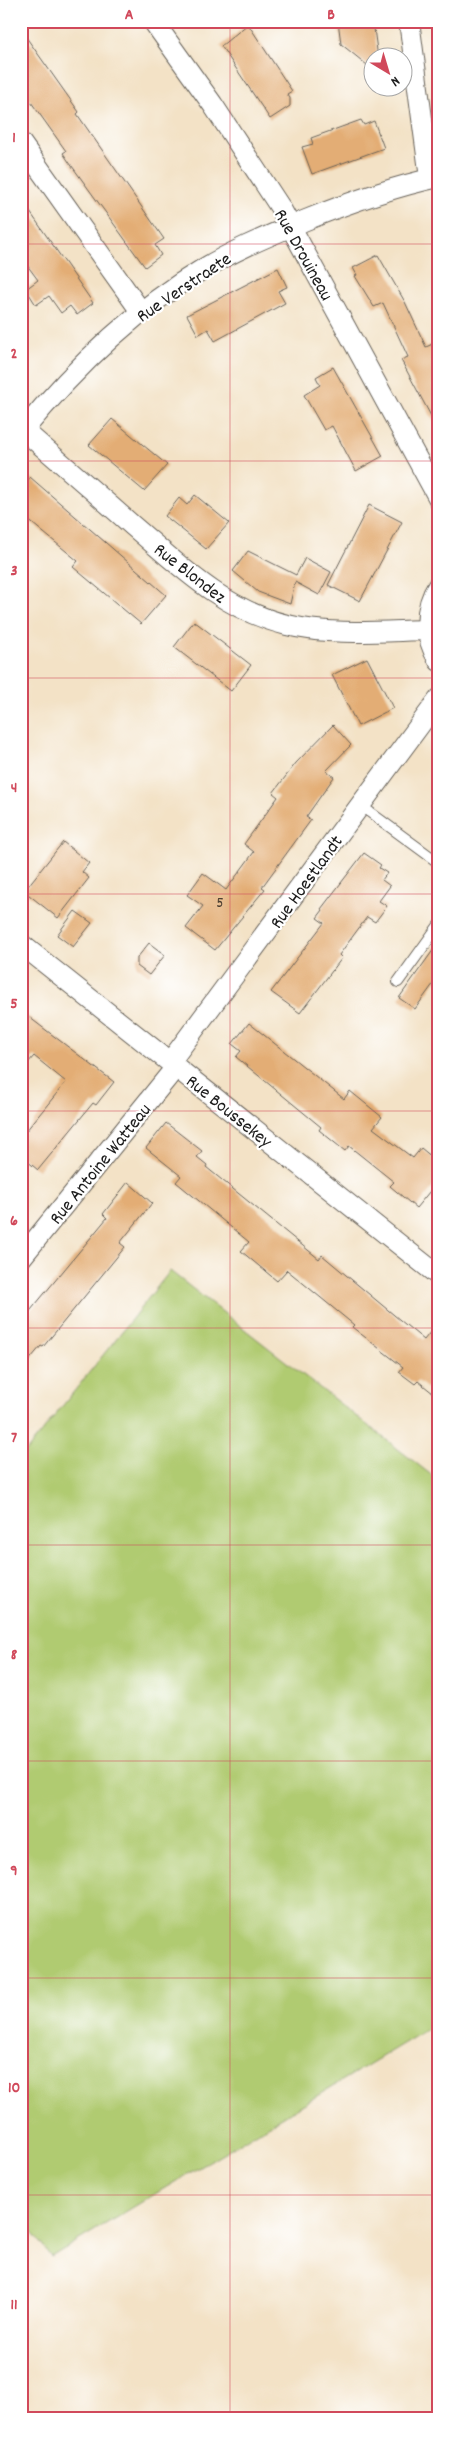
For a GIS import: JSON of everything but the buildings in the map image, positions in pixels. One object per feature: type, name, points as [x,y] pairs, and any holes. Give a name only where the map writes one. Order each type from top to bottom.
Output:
[{"type":"street","name":"Rue Drouineau","points":[[153,21],[209,99],[290,227],[439,499]]},
{"type":"street","points":[[409,21],[435,178]]},
{"type":"street","points":[[21,143],[142,313]]},
{"type":"street","name":"Rue Verstraete","points":[[22,431],[99,351],[142,313],[173,289],[217,260],[290,227],[375,193],[435,178]]},
{"type":"street","name":"Rue Blondez","points":[[22,431],[198,582],[232,605],[263,618],[303,628],[348,631],[428,630]]},
{"type":"street","points":[[439,584],[429,604],[428,630],[430,644],[439,661]]},
{"type":"street","name":"Rue Hoestlandt","points":[[173,1065],[439,698]]},
{"type":"street","name":"Rue Boussekey","points":[[21,944],[439,1276]]},
{"type":"street","name":"Rue Antoine Watteau","points":[[21,1258],[173,1065]]},
{"type":"lane","points":[[360,805],[439,863]]},
{"type":"lane","points":[[398,982],[439,925]]},
{"type":"green space","points":[[170,1271],[439,1481],[439,2022],[51,2257],[21,2218],[21,1458]]}]
